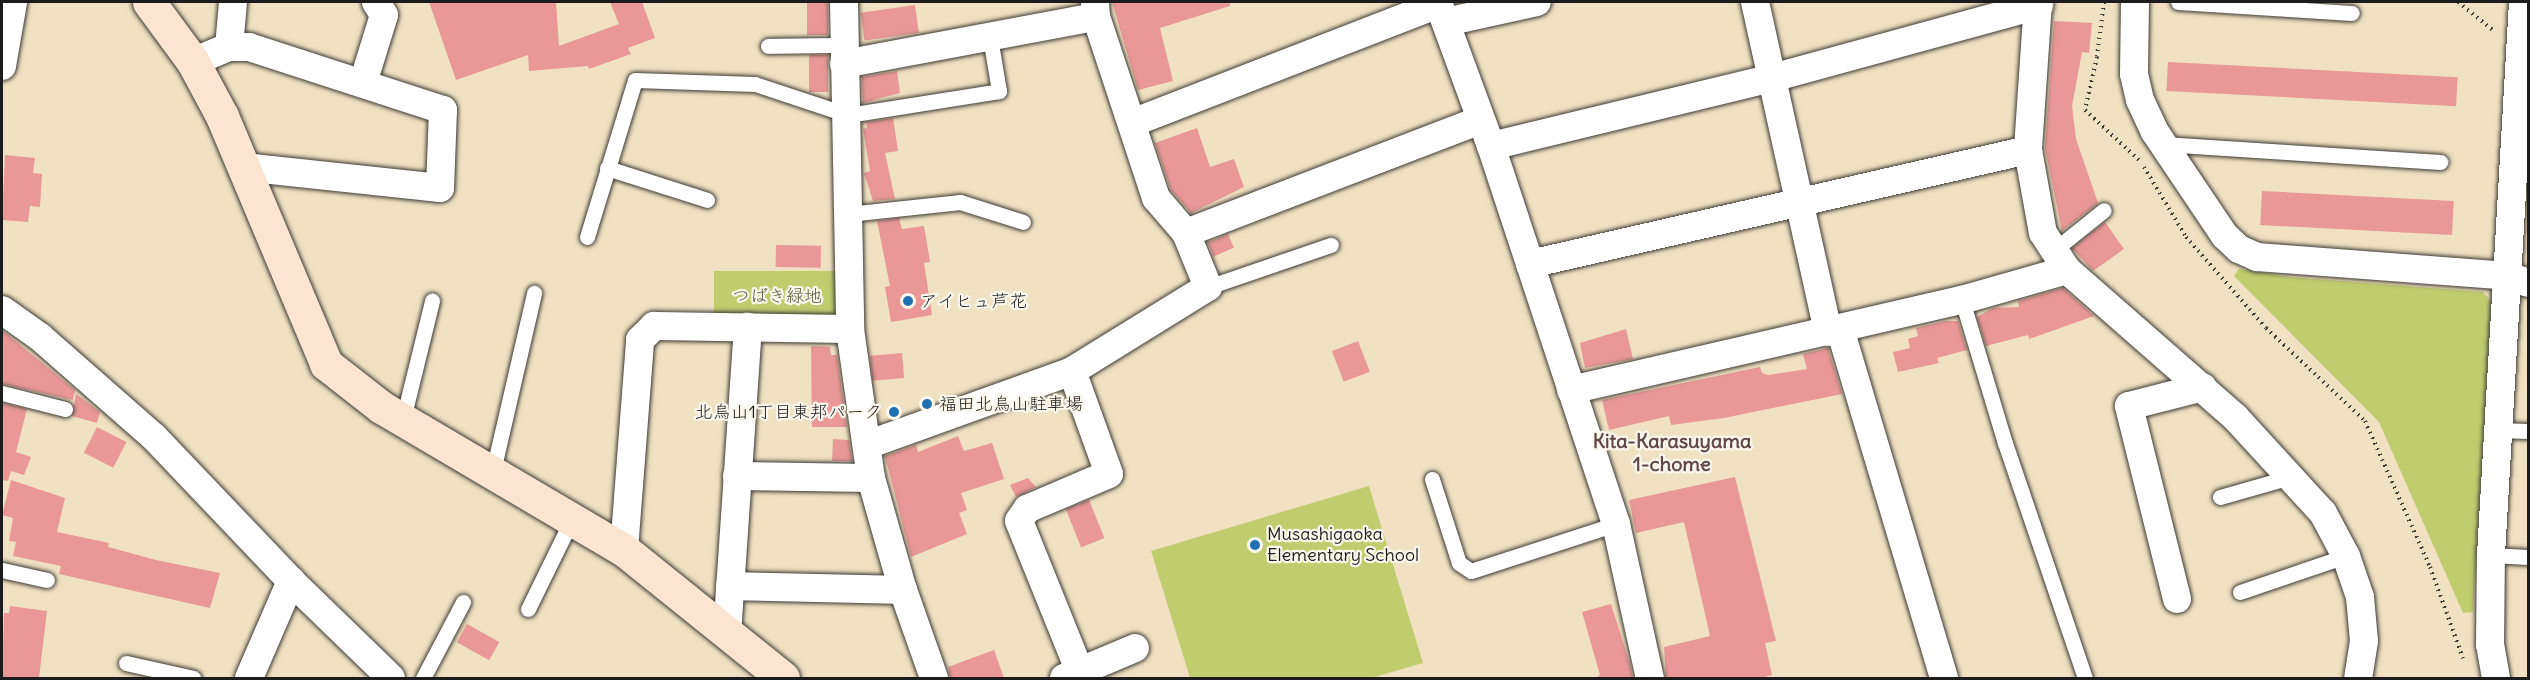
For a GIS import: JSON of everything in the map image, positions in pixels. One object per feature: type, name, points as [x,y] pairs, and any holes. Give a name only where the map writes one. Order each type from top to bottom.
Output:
[{"type":"street","points":[[2,66],[13,2]]},
{"type":"street","points":[[149,2],[193,62],[243,167],[326,364],[403,419],[573,517],[624,550],[783,678]]},
{"type":"street","points":[[229,47],[233,2]]},
{"type":"street","points":[[363,83],[384,15],[376,2]]},
{"type":"street","points":[[844,2],[844,55],[848,115],[850,329],[872,478],[903,590],[934,678]]},
{"type":"street","points":[[1132,123],[1441,9],[1536,2]]},
{"type":"street","points":[[1755,2],[1800,204],[1834,331],[1944,678]]},
{"type":"street","points":[[2135,2],[2134,74],[2139,100],[2163,144],[2225,236],[2239,249],[2257,257],[2518,280]]},
{"type":"street","points":[[2496,678],[2490,645],[2492,555],[2499,430],[2518,280],[2520,53],[2523,2]]},
{"type":"street","points":[[1186,233],[1486,133],[1772,78],[2038,3],[2028,150],[2034,200],[2060,260],[2203,387],[2323,513],[2346,556],[2360,597],[2364,641],[2358,678]]},
{"type":"street","points":[[844,55],[990,37],[1096,9],[1156,198],[1186,233],[1208,287],[1072,371],[867,445]]},
{"type":"street","points":[[1441,9],[1486,133],[1616,524],[1650,678]]},
{"type":"street","points":[[193,62],[229,47],[249,47],[443,110],[440,188],[243,167]]},
{"type":"street","points":[[1530,264],[2028,150]]},
{"type":"street","points":[[1571,390],[1962,300],[2060,260]]},
{"type":"street","points":[[2,310],[40,337],[154,437],[291,581],[391,678]]},
{"type":"street","points":[[624,550],[639,340],[654,326],[850,329]]},
{"type":"street","points":[[727,634],[748,327]]},
{"type":"street","points":[[1072,371],[1109,474],[1027,509],[1019,521],[1072,675],[1135,648]]},
{"type":"street","points":[[2177,599],[2129,406],[2203,387]]},
{"type":"street","points":[[738,476],[872,478]]},
{"type":"street","points":[[249,678],[291,581]]},
{"type":"street","points":[[730,586],[903,590]]},
{"type":"lane","points":[[2178,2],[2352,13]]},
{"type":"lane","points":[[588,237],[635,80],[755,84],[848,115],[999,91],[990,37]]},
{"type":"lane","points":[[768,46],[844,55]]},
{"type":"lane","points":[[2163,144],[2440,162]]},
{"type":"lane","points":[[607,168],[707,200]]},
{"type":"lane","points":[[848,214],[960,202],[1023,222]]},
{"type":"lane","points":[[2060,260],[2104,210]]},
{"type":"lane","points":[[1208,287],[1331,245]]},
{"type":"lane","points":[[493,471],[534,293]]},
{"type":"lane","points":[[1962,300],[2005,443],[2085,678]]},
{"type":"lane","points":[[403,419],[432,301]]},
{"type":"lane","points":[[2,393],[65,409]]},
{"type":"lane","points":[[2499,430],[2529,431]]},
{"type":"lane","points":[[2220,497],[2290,477]]},
{"type":"lane","points":[[1432,479],[1459,563],[1471,571],[1616,524]]},
{"type":"lane","points":[[528,609],[573,517]]},
{"type":"lane","points":[[2492,555],[2529,557]]},
{"type":"lane","points":[[2240,592],[2346,556]]},
{"type":"lane","points":[[2,570],[47,580]]},
{"type":"lane","points":[[423,678],[463,602]]},
{"type":"lane","points":[[126,663],[193,678]]},
{"type":"path","points":[[2104,2],[2097,57],[2085,110],[2139,159],[2186,237],[2266,328],[2365,421],[2430,567],[2467,667]]},
{"type":"path","points":[[2458,2],[2520,53]]},
{"type":"green space","points":[[2239,269],[2289,277],[2483,292],[2491,301],[2473,612],[2463,613],[2379,422],[2234,276]]},
{"type":"green space","name":"つばき緑地","points":[[714,271],[835,271],[835,321],[714,321]]},
{"type":"green space","points":[[1369,486],[1423,663],[1371,678],[1190,678],[1151,551]]},
{"type":"building","points":[[429,2],[556,2],[559,46],[619,24],[610,2],[642,2],[655,38],[628,48],[631,54],[589,69],[588,66],[529,71],[528,55],[456,80]]},
{"type":"building","points":[[1112,2],[1230,2],[1230,6],[1160,28],[1173,81],[1138,90]]},
{"type":"building","points":[[807,3],[828,3],[828,35],[807,35]]},
{"type":"building","points":[[915,5],[919,33],[864,40],[861,13]]},
{"type":"building","points":[[2054,21],[2092,23],[2089,53],[2082,52],[2072,106],[2076,139],[2098,203],[2062,231],[2045,148]]},
{"type":"building","points":[[809,55],[828,55],[828,92],[809,92]]},
{"type":"building","points":[[2168,62],[2458,77],[2456,106],[2166,91]]},
{"type":"building","points":[[897,71],[900,93],[863,103],[862,77]]},
{"type":"building","points":[[893,118],[898,151],[885,153],[895,199],[873,201],[864,173],[870,171],[863,129],[867,128],[866,122]]},
{"type":"building","points":[[1197,128],[1210,167],[1234,159],[1244,187],[1191,213],[1171,190],[1155,143]]},
{"type":"building","points":[[5,155],[35,158],[33,173],[42,174],[40,207],[30,206],[28,222],[2,220]]},
{"type":"building","points":[[2262,191],[2454,201],[2452,235],[2260,225]]},
{"type":"building","points":[[899,218],[902,229],[924,226],[930,262],[924,263],[932,315],[891,322],[885,287],[890,286],[877,221]]},
{"type":"building","points":[[2105,222],[2124,249],[2093,271],[2072,248]]},
{"type":"building","points":[[1228,234],[1234,248],[1214,256],[1208,243]]},
{"type":"building","points":[[776,245],[821,246],[821,268],[776,267]]},
{"type":"building","points":[[2063,288],[2094,316],[2029,339],[2028,335],[1986,346],[1977,317],[1993,308],[2019,307],[2018,301]]},
{"type":"building","points":[[1946,321],[1958,321],[1967,350],[1937,358],[1939,363],[1898,372],[1893,352],[1910,348],[1908,339],[1918,336],[1916,328]]},
{"type":"building","points":[[1626,329],[1633,359],[1585,368],[1580,343]]},
{"type":"building","points":[[2,330],[75,390],[73,400],[2,384]]},
{"type":"building","points":[[1358,341],[1370,372],[1344,382],[1332,351]]},
{"type":"building","points":[[811,346],[830,347],[831,355],[837,355],[847,427],[812,427]]},
{"type":"building","points":[[1828,348],[1842,394],[1724,418],[1671,425],[1669,416],[1609,430],[1602,400],[1760,367],[1762,373],[1768,375],[1807,369],[1803,354]]},
{"type":"building","points":[[902,353],[904,378],[872,381],[870,356]]},
{"type":"building","points":[[76,394],[100,412],[97,423],[72,416]]},
{"type":"building","points":[[2,403],[27,409],[16,452],[31,457],[24,475],[11,471],[8,481],[2,480]]},
{"type":"building","points":[[97,427],[126,442],[113,468],[84,453]]},
{"type":"building","points":[[958,436],[964,451],[992,443],[1004,479],[961,493],[967,510],[959,513],[967,534],[911,557],[885,456],[916,445],[918,452]]},
{"type":"building","points":[[833,439],[849,440],[852,461],[832,461]]},
{"type":"building","points":[[1735,477],[1776,641],[1765,643],[1772,675],[1761,678],[1666,678],[1664,647],[1710,636],[1684,522],[1636,533],[1629,500]]},
{"type":"building","points":[[1028,478],[1036,487],[1016,497],[1010,485]]},
{"type":"building","points":[[11,480],[65,498],[57,532],[109,543],[108,547],[156,560],[220,573],[210,608],[59,574],[61,566],[13,556],[16,542],[9,541],[13,518],[2,515]]},
{"type":"building","points":[[1089,500],[1104,538],[1081,547],[1066,509]]},
{"type":"building","points":[[1611,604],[1633,678],[1596,678],[1600,675],[1582,612]]},
{"type":"building","points":[[10,606],[47,611],[39,678],[2,678],[4,613],[9,613]]},
{"type":"building","points":[[467,624],[499,642],[489,660],[457,642]]},
{"type":"building","points":[[994,650],[1004,678],[950,678],[948,667]]},
{"type":"place","name":"アイヒュ芦花","points":[[908,301]]},
{"type":"place","name":"福田北烏山駐車場","points":[[927,404]]},
{"type":"place","name":"北烏山1丁目東邦パーク","points":[[894,412]]},
{"type":"place","name":"Musashigaoka Elementary School","points":[[1255,545]]},
{"type":"district","name":"Kita-Karasuyama 1-chome","points":[[1672,452]]}]
